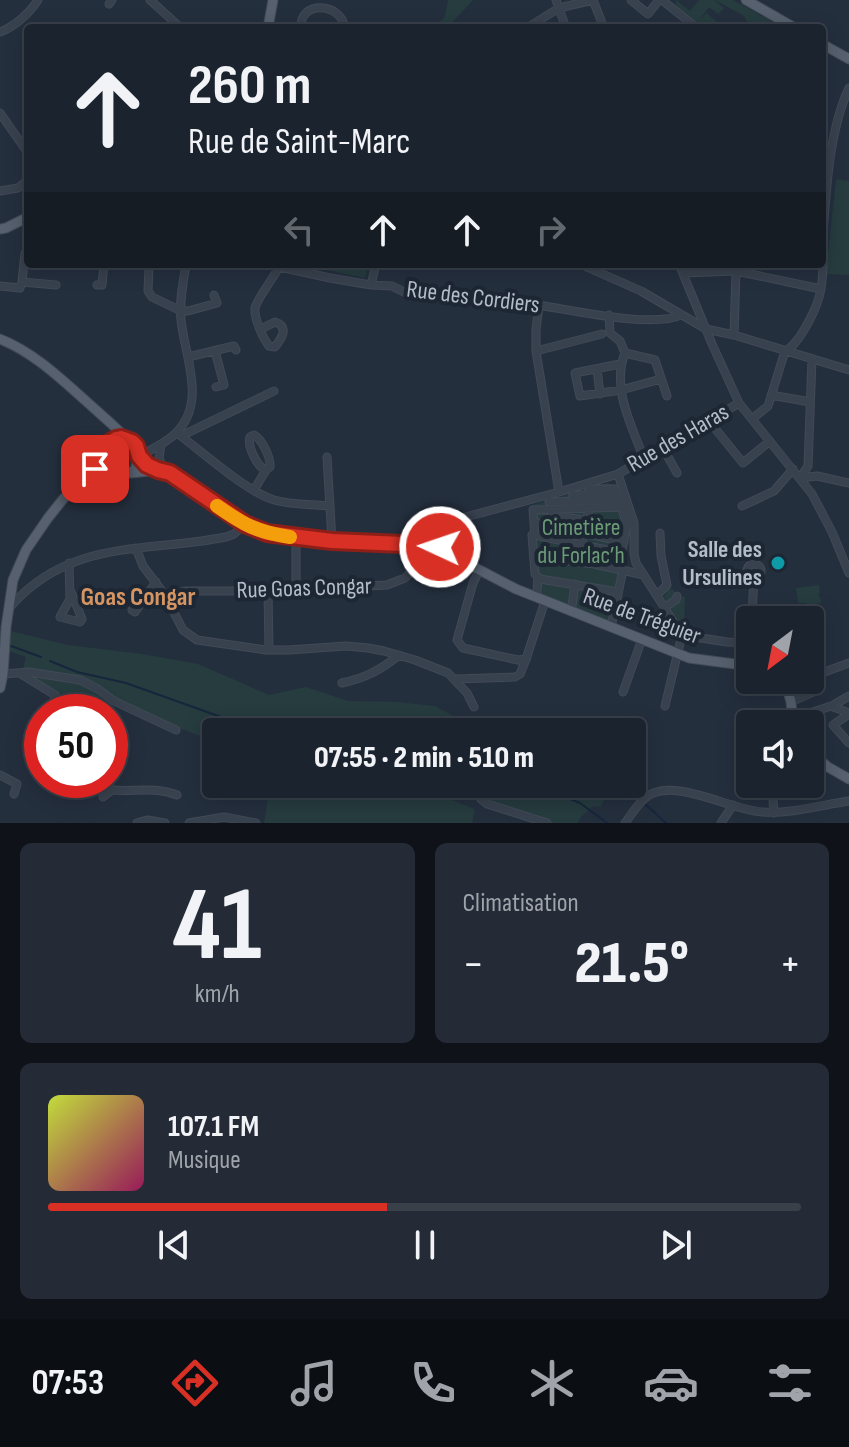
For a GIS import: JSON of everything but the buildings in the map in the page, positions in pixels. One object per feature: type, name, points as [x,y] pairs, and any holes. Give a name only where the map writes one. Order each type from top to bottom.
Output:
[{"type":"main road","points":[[269,24],[273,0]]},
{"type":"main road","points":[[746,0],[788,24]]},
{"type":"main road","points":[[826,46],[849,59]]},
{"type":"main road","points":[[0,229],[24,222]]},
{"type":"main road","points":[[0,339],[32,356],[72,388],[127,439],[147,465],[177,477],[245,524],[267,533],[332,541],[436,545]]},
{"type":"main road","points":[[107,420],[111,441]]},
{"type":"main road","points":[[0,688],[13,580],[26,550],[64,498],[90,478],[102,458],[104,448],[116,439],[127,439]]},
{"type":"main road","points":[[90,478],[131,473],[137,466],[138,451]]},
{"type":"main road","points":[[102,458],[106,468],[114,475]]},
{"type":"main road","points":[[131,473],[162,471]]},
{"type":"main road","name":"Rue de Tréguier","points":[[436,545],[479,571],[545,601],[698,660],[736,664]]},
{"type":"main road","points":[[413,546],[417,550],[419,563]]},
{"type":"main road","points":[[789,694],[790,710]]},
{"type":"main road","points":[[824,764],[849,779]]},
{"type":"street","points":[[0,32],[8,29],[38,0]]},
{"type":"street","points":[[150,0],[177,24]]},
{"type":"street","points":[[532,24],[557,4],[593,0],[602,24]]},
{"type":"street","points":[[631,0],[648,14],[660,0],[692,24]]},
{"type":"street","points":[[300,24],[304,9],[314,3],[337,12],[344,24]]},
{"type":"street","points":[[557,4],[564,24]]},
{"type":"street","points":[[826,162],[838,114],[848,94]]},
{"type":"street","points":[[1,118],[24,148]]},
{"type":"street","points":[[0,191],[18,188],[24,183]]},
{"type":"street","points":[[0,286],[20,288],[24,263]]},
{"type":"street","points":[[97,285],[102,285],[104,268]]},
{"type":"street","points":[[149,268],[148,291],[152,297],[181,311],[217,303],[214,295]]},
{"type":"street","points":[[179,434],[193,393],[181,311],[186,268]]},
{"type":"street","points":[[261,329],[255,308],[278,268]]},
{"type":"street","name":"Rue des Cordiers","points":[[284,268],[371,285],[392,286],[406,293],[490,300],[633,319],[672,319],[681,315]]},
{"type":"street","points":[[371,285],[375,268]]},
{"type":"street","points":[[589,268],[641,291],[706,329],[849,370]]},
{"type":"street","points":[[681,268],[739,403],[812,494],[849,573]]},
{"type":"street","points":[[752,419],[768,406],[785,351],[793,347],[816,306],[821,289],[822,268]]},
{"type":"street","points":[[683,273],[736,271],[821,289]]},
{"type":"street","points":[[734,335],[736,271]]},
{"type":"street","points":[[22,282],[56,285]]},
{"type":"street","points":[[539,306],[536,351],[559,492]]},
{"type":"street","points":[[609,315],[610,333],[620,341],[625,353],[620,364],[621,390],[644,459]]},
{"type":"street","points":[[536,351],[602,334]]},
{"type":"street","points":[[188,357],[234,346],[236,350]]},
{"type":"street","points":[[215,351],[224,385],[216,387]]},
{"type":"street","points":[[625,353],[655,360],[667,396]]},
{"type":"street","points":[[800,478],[808,466],[812,359]]},
{"type":"street","points":[[620,364],[575,373],[580,396],[621,390],[661,379]]},
{"type":"street","points":[[597,369],[600,394]]},
{"type":"street","points":[[138,451],[152,448],[274,391]]},
{"type":"street","points":[[771,395],[810,402]]},
{"type":"street","name":"Rue des Haras","points":[[436,545],[462,518],[618,474],[739,403]]},
{"type":"street","points":[[187,417],[200,426]]},
{"type":"street","points":[[709,421],[743,463],[770,441]]},
{"type":"street","points":[[179,434],[254,490],[278,501],[330,506]]},
{"type":"street","points":[[254,490],[271,466],[259,438],[254,435],[248,442],[260,467],[266,470]]},
{"type":"street","points":[[161,444],[158,456],[162,471]]},
{"type":"street","points":[[663,448],[677,473]]},
{"type":"street","points":[[327,457],[332,541]]},
{"type":"street","points":[[742,506],[774,491],[793,469]]},
{"type":"street","points":[[618,474],[634,523],[636,563],[682,635],[665,706]]},
{"type":"street","points":[[800,478],[817,476],[849,483]]},
{"type":"street","points":[[589,489],[615,489],[627,524],[612,622]]},
{"type":"street","points":[[549,502],[573,501],[573,495],[619,500]]},
{"type":"street","points":[[537,591],[533,510],[589,508],[619,500]]},
{"type":"street","points":[[582,544],[589,508]]},
{"type":"street","points":[[551,516],[626,530]]},
{"type":"street","points":[[558,539],[562,516]]},
{"type":"street","points":[[436,545],[448,523],[461,518]]},
{"type":"street","points":[[534,522],[624,542]]},
{"type":"street","points":[[9,608],[39,579],[69,563],[99,553],[226,537],[245,524]]},
{"type":"street","points":[[602,549],[607,526]]},
{"type":"street","points":[[657,595],[667,585],[660,533]]},
{"type":"street","points":[[535,535],[621,553]]},
{"type":"street","points":[[296,537],[296,581],[299,590]]},
{"type":"street","name":"Rue Goas Congar","points":[[167,599],[185,591],[268,591],[387,585],[405,578],[436,545]]},
{"type":"street","points":[[136,548],[143,566],[167,599],[183,630],[197,640],[269,650],[346,646],[399,655],[448,673],[472,700],[474,707]]},
{"type":"street","points":[[534,557],[644,575]]},
{"type":"street","points":[[69,563],[71,592]]},
{"type":"street","points":[[479,571],[457,640],[459,645],[518,660],[527,657]]},
{"type":"street","points":[[538,578],[618,592]]},
{"type":"street","points":[[752,606],[754,578]]},
{"type":"street","points":[[132,610],[135,612],[156,582]]},
{"type":"street","points":[[572,606],[575,584]]},
{"type":"street","points":[[268,591],[269,650]]},
{"type":"street","points":[[665,607],[679,600]]},
{"type":"street","points":[[455,679],[515,677],[520,674],[545,601]]},
{"type":"street","points":[[682,635],[736,642]]},
{"type":"street","points":[[623,692],[642,639]]},
{"type":"street","points":[[342,683],[362,679],[399,655]]},
{"type":"street","points":[[824,672],[849,663]]},
{"type":"street","points":[[2,673],[29,672],[80,680],[114,701],[176,730]]},
{"type":"street","points":[[20,674],[53,694]]},
{"type":"street","points":[[791,702],[807,695],[812,710]]},
{"type":"street","points":[[819,710],[849,696]]},
{"type":"street","points":[[832,706],[849,714]]},
{"type":"street","points":[[849,714],[833,725],[849,743]]},
{"type":"street","points":[[0,775],[17,784],[14,794]]},
{"type":"street","points":[[128,792],[155,789],[177,795]]},
{"type":"street","points":[[625,823],[643,799],[656,792],[673,789],[759,812],[774,813],[849,801]]},
{"type":"street","points":[[773,798],[774,813]]},
{"type":"street","points":[[481,799],[487,804],[547,823]]},
{"type":"street","points":[[721,823],[733,805]]},
{"type":"street","points":[[757,823],[759,812]]},
{"type":"street","points":[[189,823],[224,817],[256,823]]},
{"type":"street","points":[[137,823],[147,820],[165,823]]},
{"type":"green space","points":[[448,0],[473,0],[451,24],[438,24],[445,16]]},
{"type":"green space","points":[[676,0],[690,11],[699,0],[714,0],[724,8],[718,14],[709,7],[700,19],[707,13],[716,24],[698,24],[676,5]]},
{"type":"green space","points":[[715,0],[733,0],[776,24],[749,24],[744,16]]},
{"type":"green space","points":[[836,179],[849,181],[849,275],[826,274]]},
{"type":"green space","points":[[318,268],[368,268],[365,278]]},
{"type":"green space","points":[[121,442],[127,443],[135,451],[135,463],[127,471],[121,472],[115,471],[107,463],[106,457],[107,451],[115,443]]},
{"type":"green space","name":"Cimetière du Forlac’h","points":[[607,483],[618,487],[631,523],[613,624],[534,594],[529,506]]},
{"type":"green space","points":[[819,585],[821,603],[798,603],[796,588]]},
{"type":"green space","points":[[669,588],[674,590],[674,594],[685,597],[684,630],[664,597]]},
{"type":"green space","points":[[10,631],[68,645],[198,664],[269,695],[306,687],[348,701],[435,706],[457,718],[202,718],[202,737],[142,714],[128,706],[128,694],[57,694],[23,669],[26,657],[9,651]]},
{"type":"green space","points":[[268,798],[446,798],[475,809],[472,823],[264,823]]},
{"type":"green space","points":[[470,798],[605,798],[601,807],[593,806],[578,823],[547,823]]},
{"type":"waterway","points":[[11,646],[41,657]]},
{"type":"waterway","points":[[50,661],[77,672],[126,683],[224,718]]},
{"type":"waterway","points":[[568,798],[580,803],[607,823]]},
{"type":"waterway","points":[[645,804],[666,823]]},
{"type":"slow traffic","points":[[217,506],[262,532],[290,537]]},
{"type":"place","name":"Salle des Ursulines","points":[[778,563]]},
{"type":"district","name":"Goas Congar","points":[[138,597]]},
{"type":"route","points":[[95,469],[107,444],[116,439],[127,439],[136,446],[139,456],[147,465],[170,473],[245,524],[262,532],[332,541],[426,545],[432,552],[440,547]]}]
